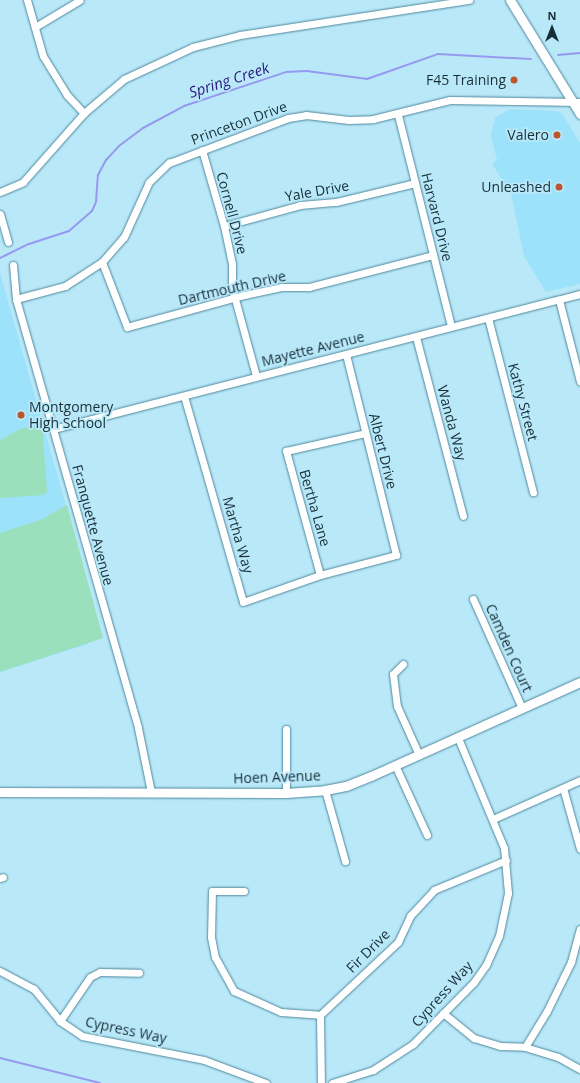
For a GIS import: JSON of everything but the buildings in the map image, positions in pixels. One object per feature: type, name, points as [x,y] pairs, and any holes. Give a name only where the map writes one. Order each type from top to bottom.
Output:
[{"type":"street","points":[[27,0],[43,56],[67,95],[84,113]]},
{"type":"street","points":[[35,27],[80,0]]},
{"type":"street","points":[[413,0],[418,7]]},
{"type":"street","points":[[0,192],[22,182],[84,113],[124,79],[193,47],[240,35],[469,0]]},
{"type":"street","points":[[510,0],[576,102],[580,114]]},
{"type":"street","name":"Princeton Drive","points":[[16,299],[65,286],[102,262],[124,237],[153,177],[169,163],[294,116],[356,120],[398,115],[431,103],[450,100],[576,102]]},
{"type":"street","name":"Harvard Drive","points":[[398,115],[451,326]]},
{"type":"street","name":"Cornell Drive","points":[[202,150],[224,226],[232,264],[232,288],[256,376]]},
{"type":"street","name":"Yale Drive","points":[[224,226],[300,204],[336,202],[415,183]]},
{"type":"street","points":[[0,214],[8,242]]},
{"type":"street","name":"Dartmouth Drive","points":[[102,262],[127,327],[281,287],[309,287],[433,255]]},
{"type":"street","name":"Franquette Avenue","points":[[13,265],[16,299],[138,728],[150,779],[151,792]]},
{"type":"street","name":"Mayette Avenue","points":[[53,429],[580,294]]},
{"type":"street","points":[[559,300],[580,381]]},
{"type":"street","name":"Kathy Street","points":[[488,318],[533,492]]},
{"type":"street","name":"Wanda Way","points":[[416,336],[463,516]]},
{"type":"street","name":"Albert Drive","points":[[320,575],[396,554],[346,354]]},
{"type":"street","name":"Martha Way","points":[[184,396],[243,602],[320,575]]},
{"type":"street","name":"Bertha Lane","points":[[320,575],[286,451],[365,433]]},
{"type":"street","name":"Camden Court","points":[[473,599],[522,708]]},
{"type":"street","points":[[403,664],[393,674],[397,706],[419,755]]},
{"type":"street","name":"Hoen Avenue","points":[[0,792],[286,793],[325,790],[346,786],[458,738],[580,682]]},
{"type":"street","points":[[286,729],[286,793]]},
{"type":"street","name":"Cypress Way","points":[[332,1083],[365,1073],[391,1060],[413,1044],[474,982],[495,946],[507,902],[506,860],[493,819],[458,738]]},
{"type":"street","points":[[395,765],[427,835]]},
{"type":"street","points":[[493,819],[580,780]]},
{"type":"street","points":[[563,788],[580,849]]},
{"type":"street","points":[[325,790],[345,861]]},
{"type":"street","name":"Fir Drive","points":[[320,1015],[398,942],[410,916],[434,890],[506,860]]},
{"type":"street","points":[[244,891],[212,891],[211,937],[215,957],[234,990],[281,1012],[320,1015],[321,1083]]},
{"type":"street","points":[[525,1047],[547,1011],[571,962],[580,928]]},
{"type":"street","name":"Cypress Way","points":[[0,971],[34,989],[60,1021],[82,1036],[204,1060],[266,1083]]},
{"type":"street","points":[[60,1021],[90,977],[100,972],[139,973]]},
{"type":"street","points":[[443,1013],[474,1038],[501,1046],[525,1047],[558,1057],[580,1069]]},
{"type":"shaded area","points":[[510,109],[555,111],[562,113],[580,143],[580,284],[546,292],[524,256],[511,193],[492,164],[497,160],[491,135],[495,118]]},
{"type":"shaded area","name":"Montgomery High School","points":[[0,273],[80,555],[88,644],[0,672]]},
{"type":"green space","points":[[42,425],[47,491],[44,495],[0,498],[0,440],[20,429]]},
{"type":"green space","points":[[67,505],[103,638],[0,672],[0,533],[40,520]]},
{"type":"waterway","name":"Spring Creek","points":[[558,55],[580,53]]},
{"type":"waterway","name":"Spring Creek","points":[[0,258],[29,244],[69,231],[92,211],[96,202],[98,175],[106,160],[119,146],[143,128],[184,106],[286,72],[307,71],[367,79],[438,54],[531,59]]},
{"type":"waterway","points":[[0,1058],[100,1083]]},
{"type":"place","name":"F45 Training","points":[[514,80]]},
{"type":"place","name":"Valero","points":[[557,135]]},
{"type":"place","name":"Unleashed","points":[[559,187]]},
{"type":"place","name":"Montgomery High School","points":[[21,415]]}]
